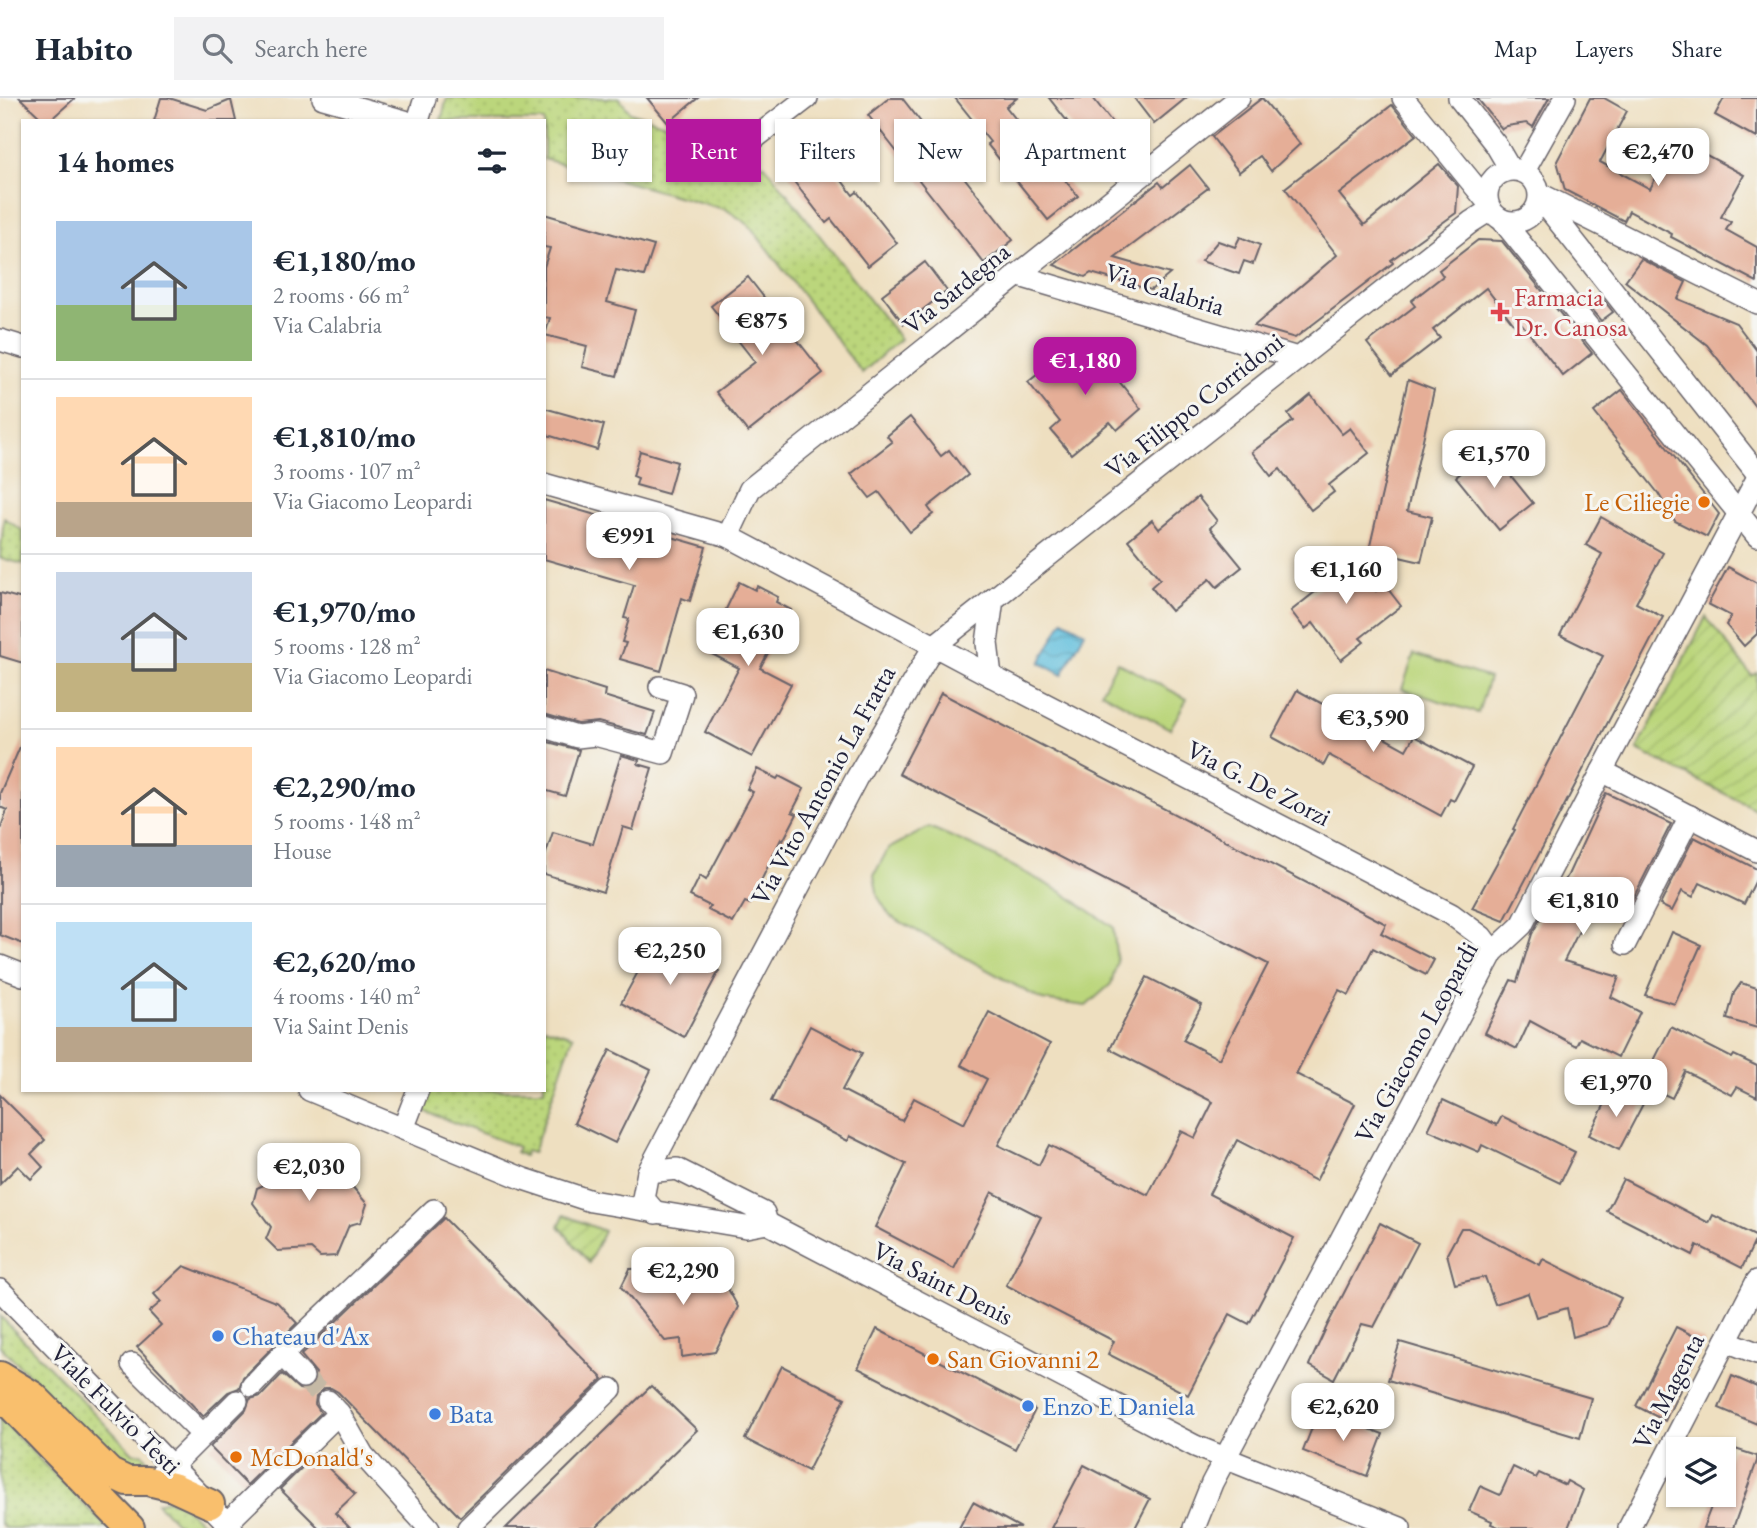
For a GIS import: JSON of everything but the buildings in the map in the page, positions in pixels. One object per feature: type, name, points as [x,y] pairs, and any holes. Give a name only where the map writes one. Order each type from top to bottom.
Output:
[{"type":"main road","points":[[0,1376],[33,1396],[110,1473],[127,1481],[148,1481],[173,1487],[223,1518]]},
{"type":"main road","points":[[0,1394],[130,1528]]},
{"type":"street","points":[[323,98],[398,119]]},
{"type":"street","points":[[419,119],[425,98]]},
{"type":"street","points":[[761,133],[807,98]]},
{"type":"street","name":"Via Sardegna","points":[[728,536],[750,489],[1239,98]]},
{"type":"street","points":[[1403,98],[1757,536]]},
{"type":"street","points":[[1459,98],[1517,170],[1535,180],[1540,196],[1757,473]]},
{"type":"street","points":[[1540,196],[1535,210],[1527,219],[1514,222],[1493,210],[1488,185],[1497,174],[1517,170],[1565,98]]},
{"type":"street","points":[[1540,196],[1757,303]]},
{"type":"street","name":"Via Filippo Corridoni","points":[[934,646],[1471,222],[1493,210]]},
{"type":"street","points":[[1587,258],[1613,230]]},
{"type":"street","name":"Via Calabria","points":[[1016,275],[1297,358]]},
{"type":"street","points":[[0,340],[21,346]]},
{"type":"street","name":"Via Giacomo Leopardi","points":[[1194,1528],[1212,1483],[1493,952],[1522,925],[1757,479]]},
{"type":"street","name":"Via G. De Zorzi","points":[[546,485],[728,536],[991,676],[1451,914],[1482,937],[1493,952]]},
{"type":"street","points":[[991,676],[987,643],[993,599]]},
{"type":"street","name":"Via Vito Antonio La Fratta","points":[[656,1213],[643,1198],[648,1172],[856,779],[934,646]]},
{"type":"street","points":[[546,728],[577,737],[595,735],[663,753],[682,694],[660,687]]},
{"type":"street","points":[[1602,771],[1757,851]]},
{"type":"street","points":[[1625,944],[1690,816]]},
{"type":"street","points":[[0,966],[21,974]]},
{"type":"street","points":[[314,1092],[524,1179],[591,1201],[746,1227],[767,1223]]},
{"type":"street","points":[[403,1129],[417,1092]]},
{"type":"street","name":"Via Saint Denis","points":[[648,1172],[677,1169],[764,1213],[767,1223],[1195,1446],[1400,1528]]},
{"type":"street","points":[[148,1481],[172,1466],[282,1355],[434,1210]]},
{"type":"street","name":"Via Magenta","points":[[1629,1528],[1757,1281]]},
{"type":"street","name":"Viale Fulvio Testi","points":[[0,1290],[223,1518]]},
{"type":"street","points":[[1726,1341],[1757,1353]]},
{"type":"street","points":[[282,1355],[303,1377]]},
{"type":"street","points":[[132,1364],[203,1436]]},
{"type":"street","points":[[468,1528],[611,1389]]},
{"type":"street","points":[[223,1518],[243,1508],[334,1407],[363,1455],[429,1528]]},
{"type":"green space","points":[[447,98],[619,98],[630,112],[651,119],[567,119],[567,165],[546,160],[546,119],[442,119]]},
{"type":"green space","points":[[652,120],[666,124],[666,182],[761,182],[761,164],[764,164],[775,182],[778,182],[900,339],[862,373],[749,225],[727,210],[627,182],[652,182]]},
{"type":"green space","points":[[4,518],[21,530],[21,563],[0,558]]},
{"type":"green space","points":[[1706,617],[1752,676],[1757,673],[1757,810],[1637,750]]},
{"type":"green space","points":[[1414,654],[1489,678],[1478,713],[1402,689]]},
{"type":"green space","points":[[1117,662],[1187,699],[1170,729],[1101,692]]},
{"type":"green space","points":[[929,827],[982,850],[1062,892],[1113,927],[1117,962],[1111,984],[1086,1006],[1042,1000],[890,916],[878,897],[874,875],[888,849]]},
{"type":"green space","points":[[546,1028],[573,1036],[533,1153],[526,1151],[524,1156],[516,1152],[518,1147],[421,1110],[428,1092],[546,1092]]},
{"type":"green space","points":[[564,1215],[604,1231],[589,1263],[559,1226]]},
{"type":"green space","points":[[0,1316],[133,1453],[143,1454],[152,1466],[130,1473],[117,1466],[0,1346]]},
{"type":"green space","points":[[0,1419],[107,1528],[5,1528],[0,1523]]},
{"type":"green space","points":[[167,1500],[179,1503],[209,1528],[181,1528],[157,1503]]},
{"type":"water","points":[[1063,620],[1085,632],[1062,675],[1040,663]]},
{"type":"tunnel","points":[[303,1377],[328,1401]]},
{"type":"place","name":"Farmacia Dr. Canosa","points":[[1500,312]]},
{"type":"place","name":"Le Ciliegie","points":[[1704,502]]},
{"type":"place","name":"Chateau d'Ax","points":[[218,1336]]},
{"type":"place","name":"San Giovanni 2","points":[[933,1359]]},
{"type":"place","name":"Enzo E Daniela","points":[[1028,1406]]},
{"type":"place","name":"Bata","points":[[435,1414]]},
{"type":"place","name":"McDonald's","points":[[236,1457]]}]
